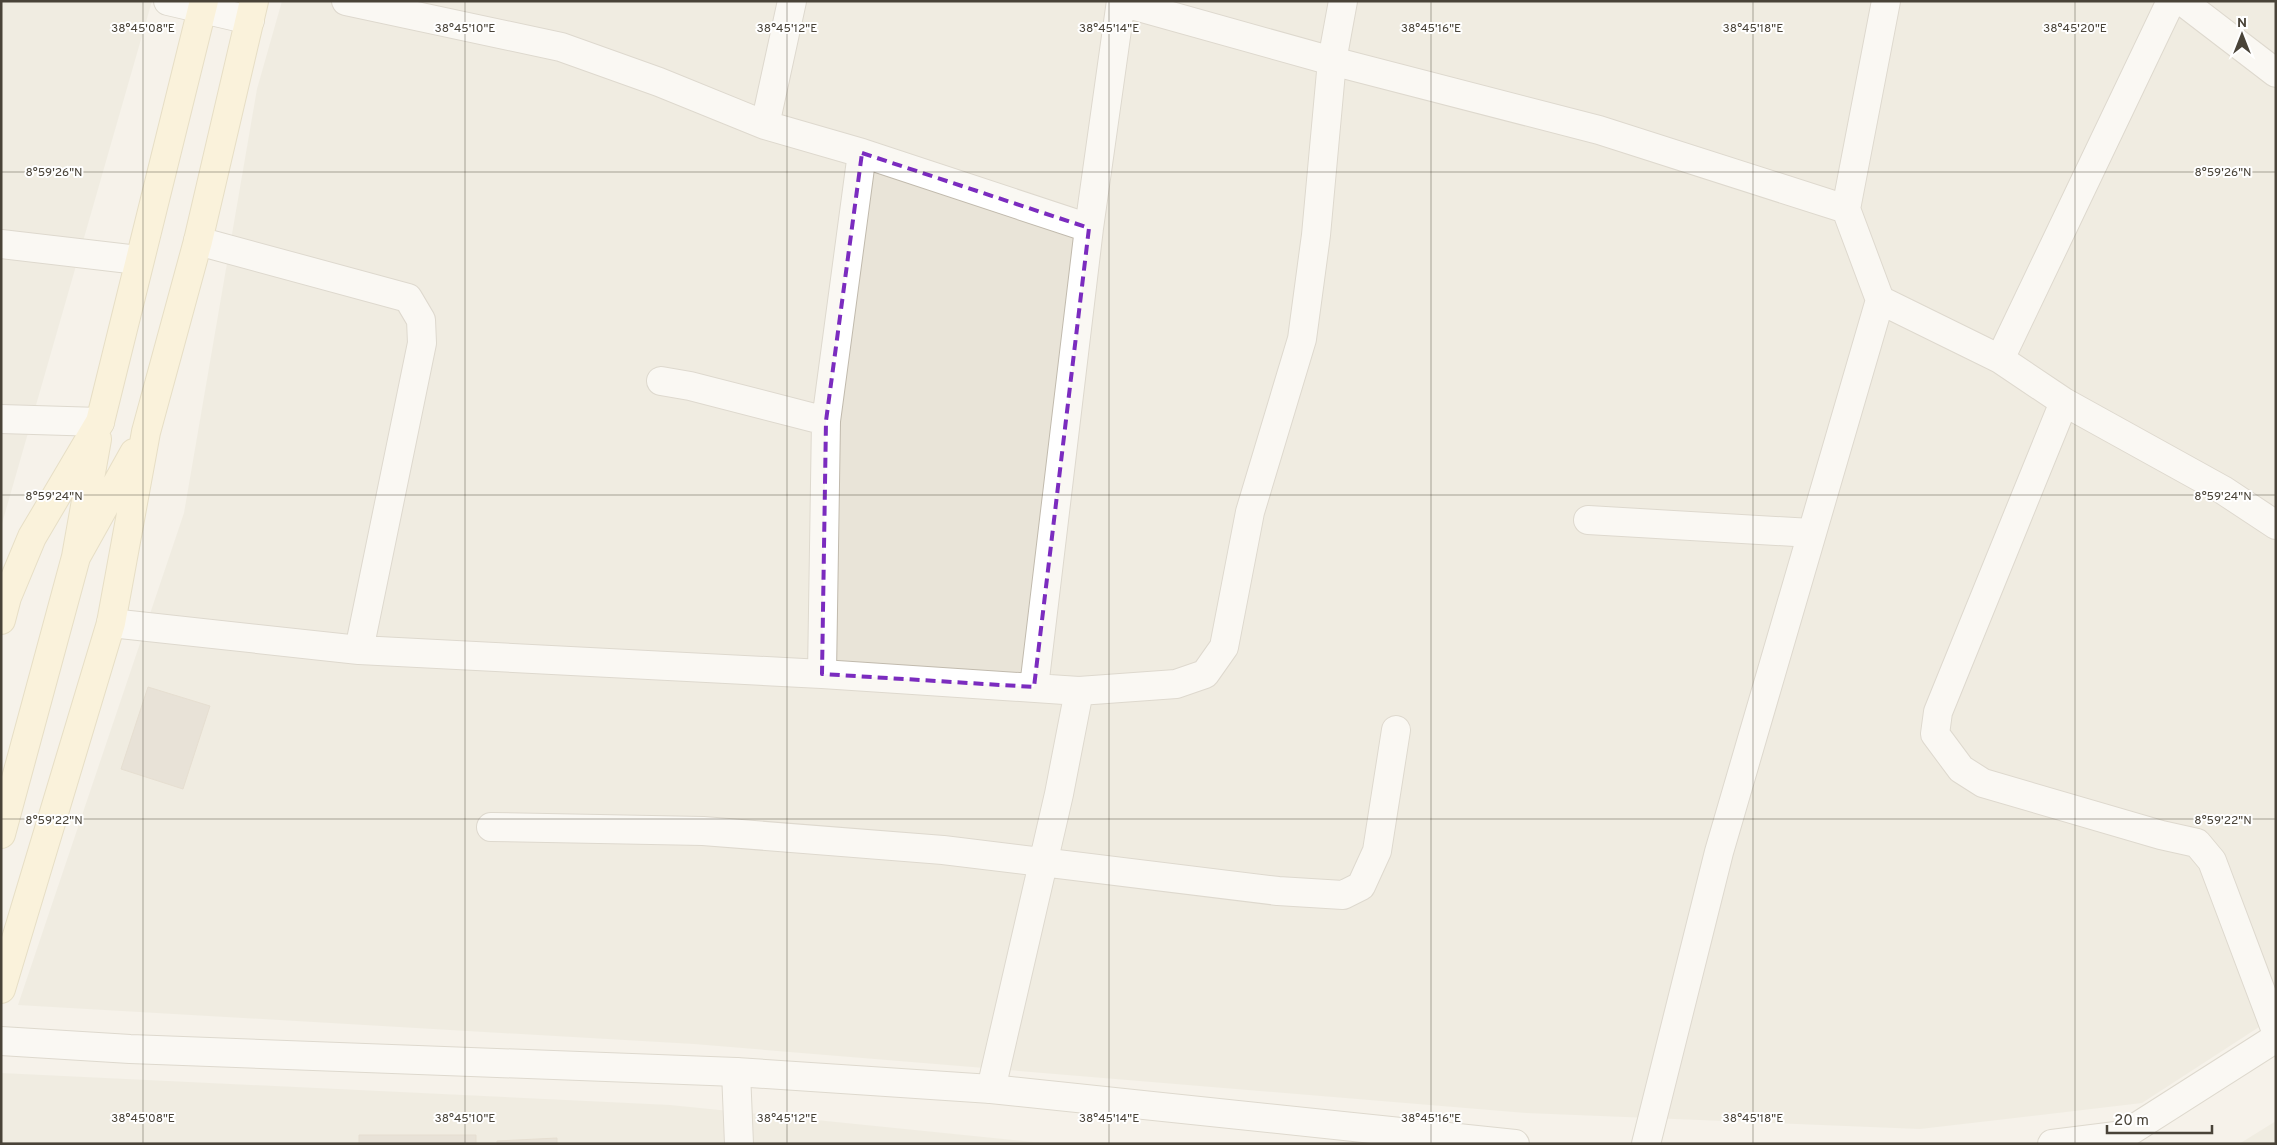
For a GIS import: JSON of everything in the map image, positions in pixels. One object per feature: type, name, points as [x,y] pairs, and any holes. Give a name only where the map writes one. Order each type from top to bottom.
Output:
[{"type":"main road","points":[[1,834],[76,557],[100,422],[138,260],[203,5]]},
{"type":"main road","points":[[1,989],[111,623],[146,432],[198,241],[252,11]]},
{"type":"main road","points":[[3,604],[32,537],[100,422]]},
{"type":"main road","points":[[76,557],[146,432]]},
{"type":"street","points":[[168,1],[252,11]]},
{"type":"street","points":[[346,1],[561,47],[659,82],[765,125],[862,153],[1089,228]]},
{"type":"street","points":[[765,125],[792,1]]},
{"type":"street","points":[[1034,686],[1089,228],[1120,1],[1332,61],[1599,130],[1846,209]]},
{"type":"street","points":[[111,623],[359,650],[1034,686],[1079,691],[1176,684],[1205,674],[1224,648],[1250,512],[1302,338],[1316,235],[1332,61],[1343,1]]},
{"type":"street","points":[[1646,1144],[1719,852],[1880,300],[1846,209],[1886,1]]},
{"type":"street","points":[[2000,359],[2171,1]]},
{"type":"street","points":[[2193,4],[2276,73]]},
{"type":"street","points":[[822,674],[826,421],[862,153]]},
{"type":"street","points":[[198,241],[408,298],[421,320],[422,343],[359,650]]},
{"type":"street","points":[[1,244],[138,260]]},
{"type":"street","points":[[1880,300],[2000,359],[2064,402],[2223,490],[2276,525]]},
{"type":"street","points":[[661,380],[826,421]]},
{"type":"street","points":[[2064,402],[1938,712],[1935,734],[1961,769],[1983,783],[2161,835],[2197,843],[2212,861],[2276,1031]]},
{"type":"street","points":[[1,419],[100,422]]},
{"type":"street","points":[[1588,520],[1811,533]]},
{"type":"street","points":[[991,1089],[1042,861],[1059,794],[1079,691]]},
{"type":"street","points":[[491,827],[703,831],[943,850],[1278,890],[1343,895],[1361,886],[1377,852],[1396,730]]},
{"type":"street","points":[[2052,1144],[2126,1139],[2276,1038]]},
{"type":"street","points":[[1,1041],[130,1049],[736,1072],[991,1089],[1500,1143]]},
{"type":"street","points":[[736,1072],[739,1144]]},
{"type":"highlighted area","points":[[862,153],[1089,228],[1034,687],[822,674],[826,421]]},
{"type":"shaded area","points":[[1,1],[152,1],[1,527]]},
{"type":"shaded area","points":[[282,1],[2276,1],[2276,1016],[2142,1103],[1920,1129],[1526,1113],[694,1044],[18,1005],[184,513],[257,89]]},
{"type":"shaded area","points":[[1,1073],[670,1105],[1052,1144],[1,1144]]},
{"type":"shaded area","points":[[2276,1121],[2276,1144],[2239,1144]]},
{"type":"building","points":[[148,687],[210,706],[183,789],[121,769]]},
{"type":"building","points":[[359,1135],[476,1135],[476,1144],[359,1144]]},
{"type":"building","points":[[557,1138],[557,1144],[497,1144],[497,1141]]}]
